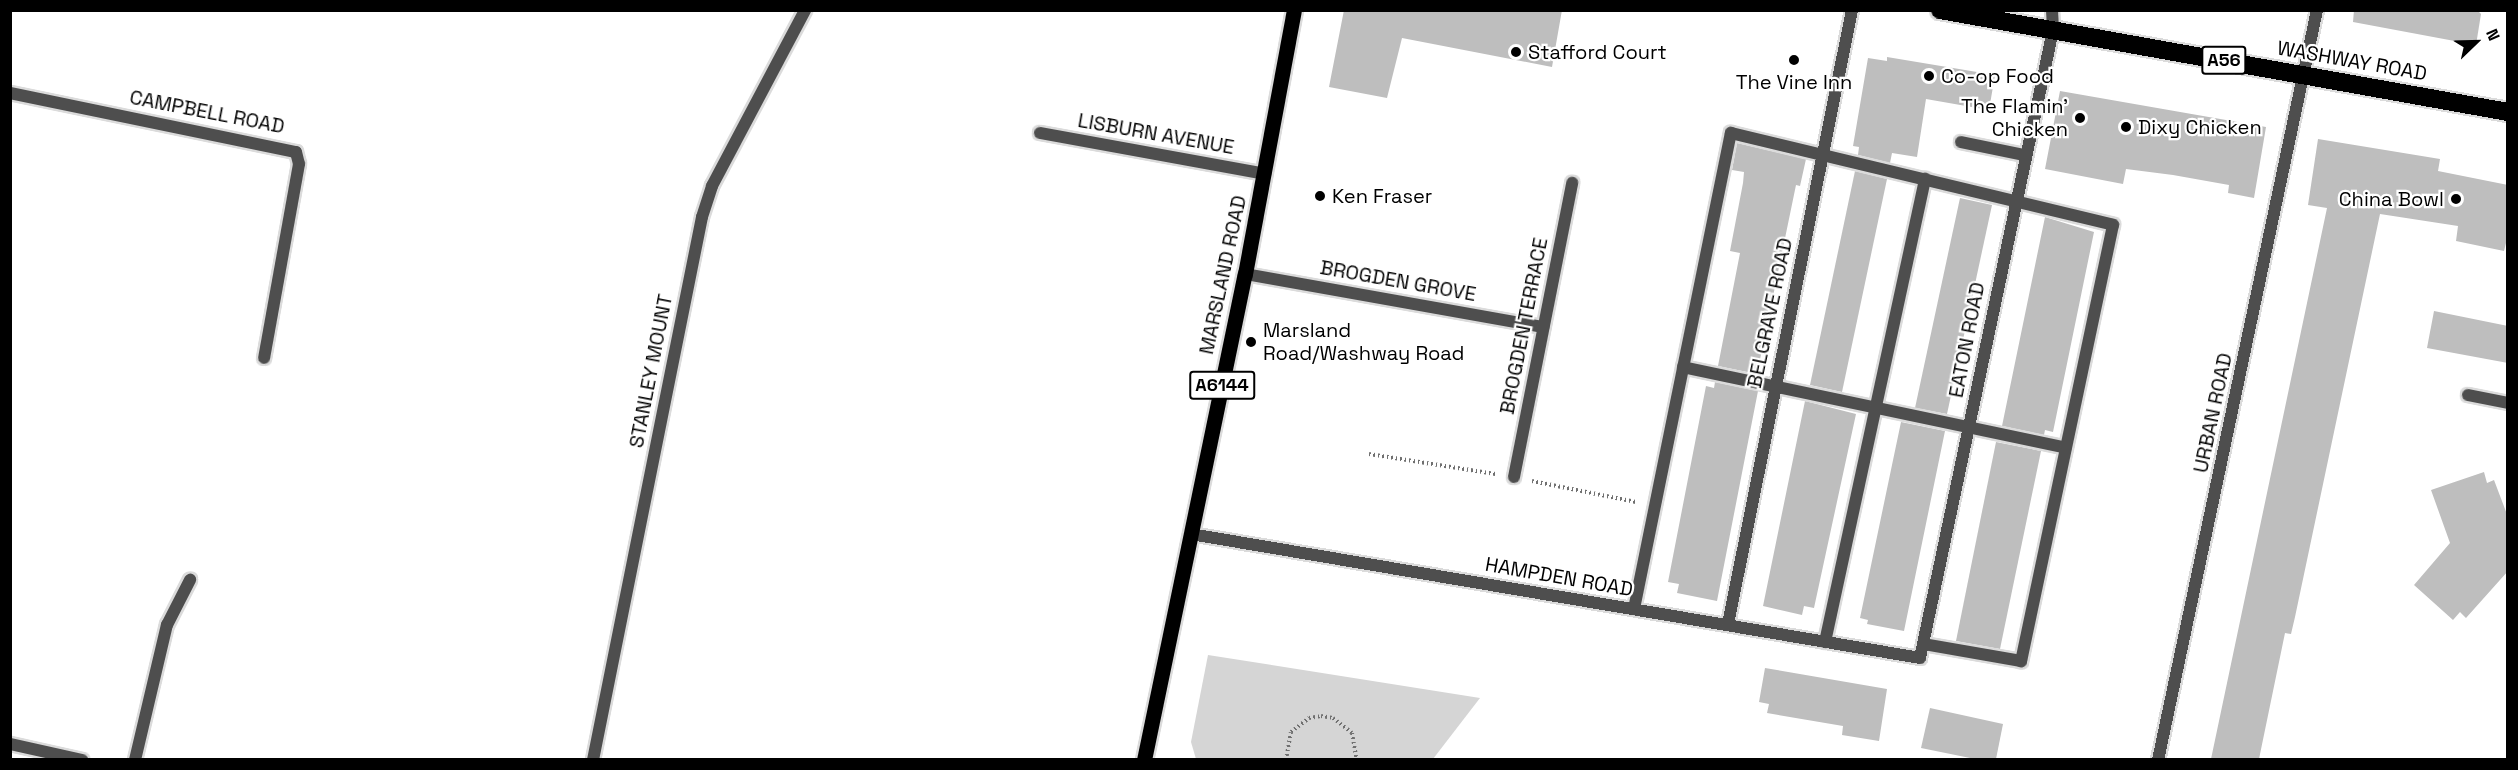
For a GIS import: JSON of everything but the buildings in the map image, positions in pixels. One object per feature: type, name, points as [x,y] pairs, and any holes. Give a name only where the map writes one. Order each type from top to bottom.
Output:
[{"type":"highway","name":"WASHWAY ROAD","points":[[1940,10],[2508,112]]},
{"type":"main road","name":"MARSLAND ROAD","points":[[1144,759],[1245,274],[1294,10]]},
{"type":"street","name":"STANLEY MOUNT","points":[[593,759],[702,217],[712,186],[805,10]]},
{"type":"street","name":"BELGRAVE ROAD","points":[[1728,624],[1851,10]]},
{"type":"street","name":"EATON ROAD","points":[[1920,658],[1970,427],[2014,202],[2053,30],[2052,10]]},
{"type":"street","name":"URBAN ROAD","points":[[2158,759],[2306,75],[2317,10]]},
{"type":"street","name":"CAMPBELL ROAD","points":[[10,93],[287,147],[296,152],[299,164],[264,358]]},
{"type":"street","name":"LISBURN AVENUE","points":[[1040,133],[1265,174]]},
{"type":"street","points":[[1634,609],[1731,133],[1824,152],[2112,225],[2021,661],[1924,644]]},
{"type":"street","points":[[1961,141],[2024,155]]},
{"type":"street","points":[[1826,642],[1925,179]]},
{"type":"street","name":"BROGDEN TERRACE","points":[[1514,477],[1572,183]]},
{"type":"street","name":"BROGDEN GROVE","points":[[1245,274],[1543,327]]},
{"type":"street","points":[[1683,367],[1775,384],[2066,448]]},
{"type":"street","points":[[2468,394],[2508,403]]},
{"type":"street","name":"HAMPDEN ROAD","points":[[1191,534],[1920,658]]},
{"type":"street","points":[[135,759],[167,626],[190,580]]},
{"type":"street","points":[[10,744],[82,759]]},
{"type":"path","points":[[1286,759],[1291,732],[1299,724],[1320,716],[1333,718],[1352,733],[1357,759]]},
{"type":"shaded area","points":[[1208,655],[1480,698],[1433,759],[1196,759],[1191,742]]},
{"type":"place","name":"Stafford Court","points":[[1516,52]]},
{"type":"place","name":"The Vine Inn","points":[[1794,60]]},
{"type":"place","name":"Co-op Food","points":[[1929,76]]},
{"type":"place","name":"The Flamin' Chicken","points":[[2080,118]]},
{"type":"place","name":"Dixy Chicken","points":[[2126,127]]},
{"type":"place","name":"Ken Fraser","points":[[1320,196]]},
{"type":"place","name":"China Bowl","points":[[2456,199]]},
{"type":"place","name":"Marsland Road/Washway Road","points":[[1251,342]]}]
